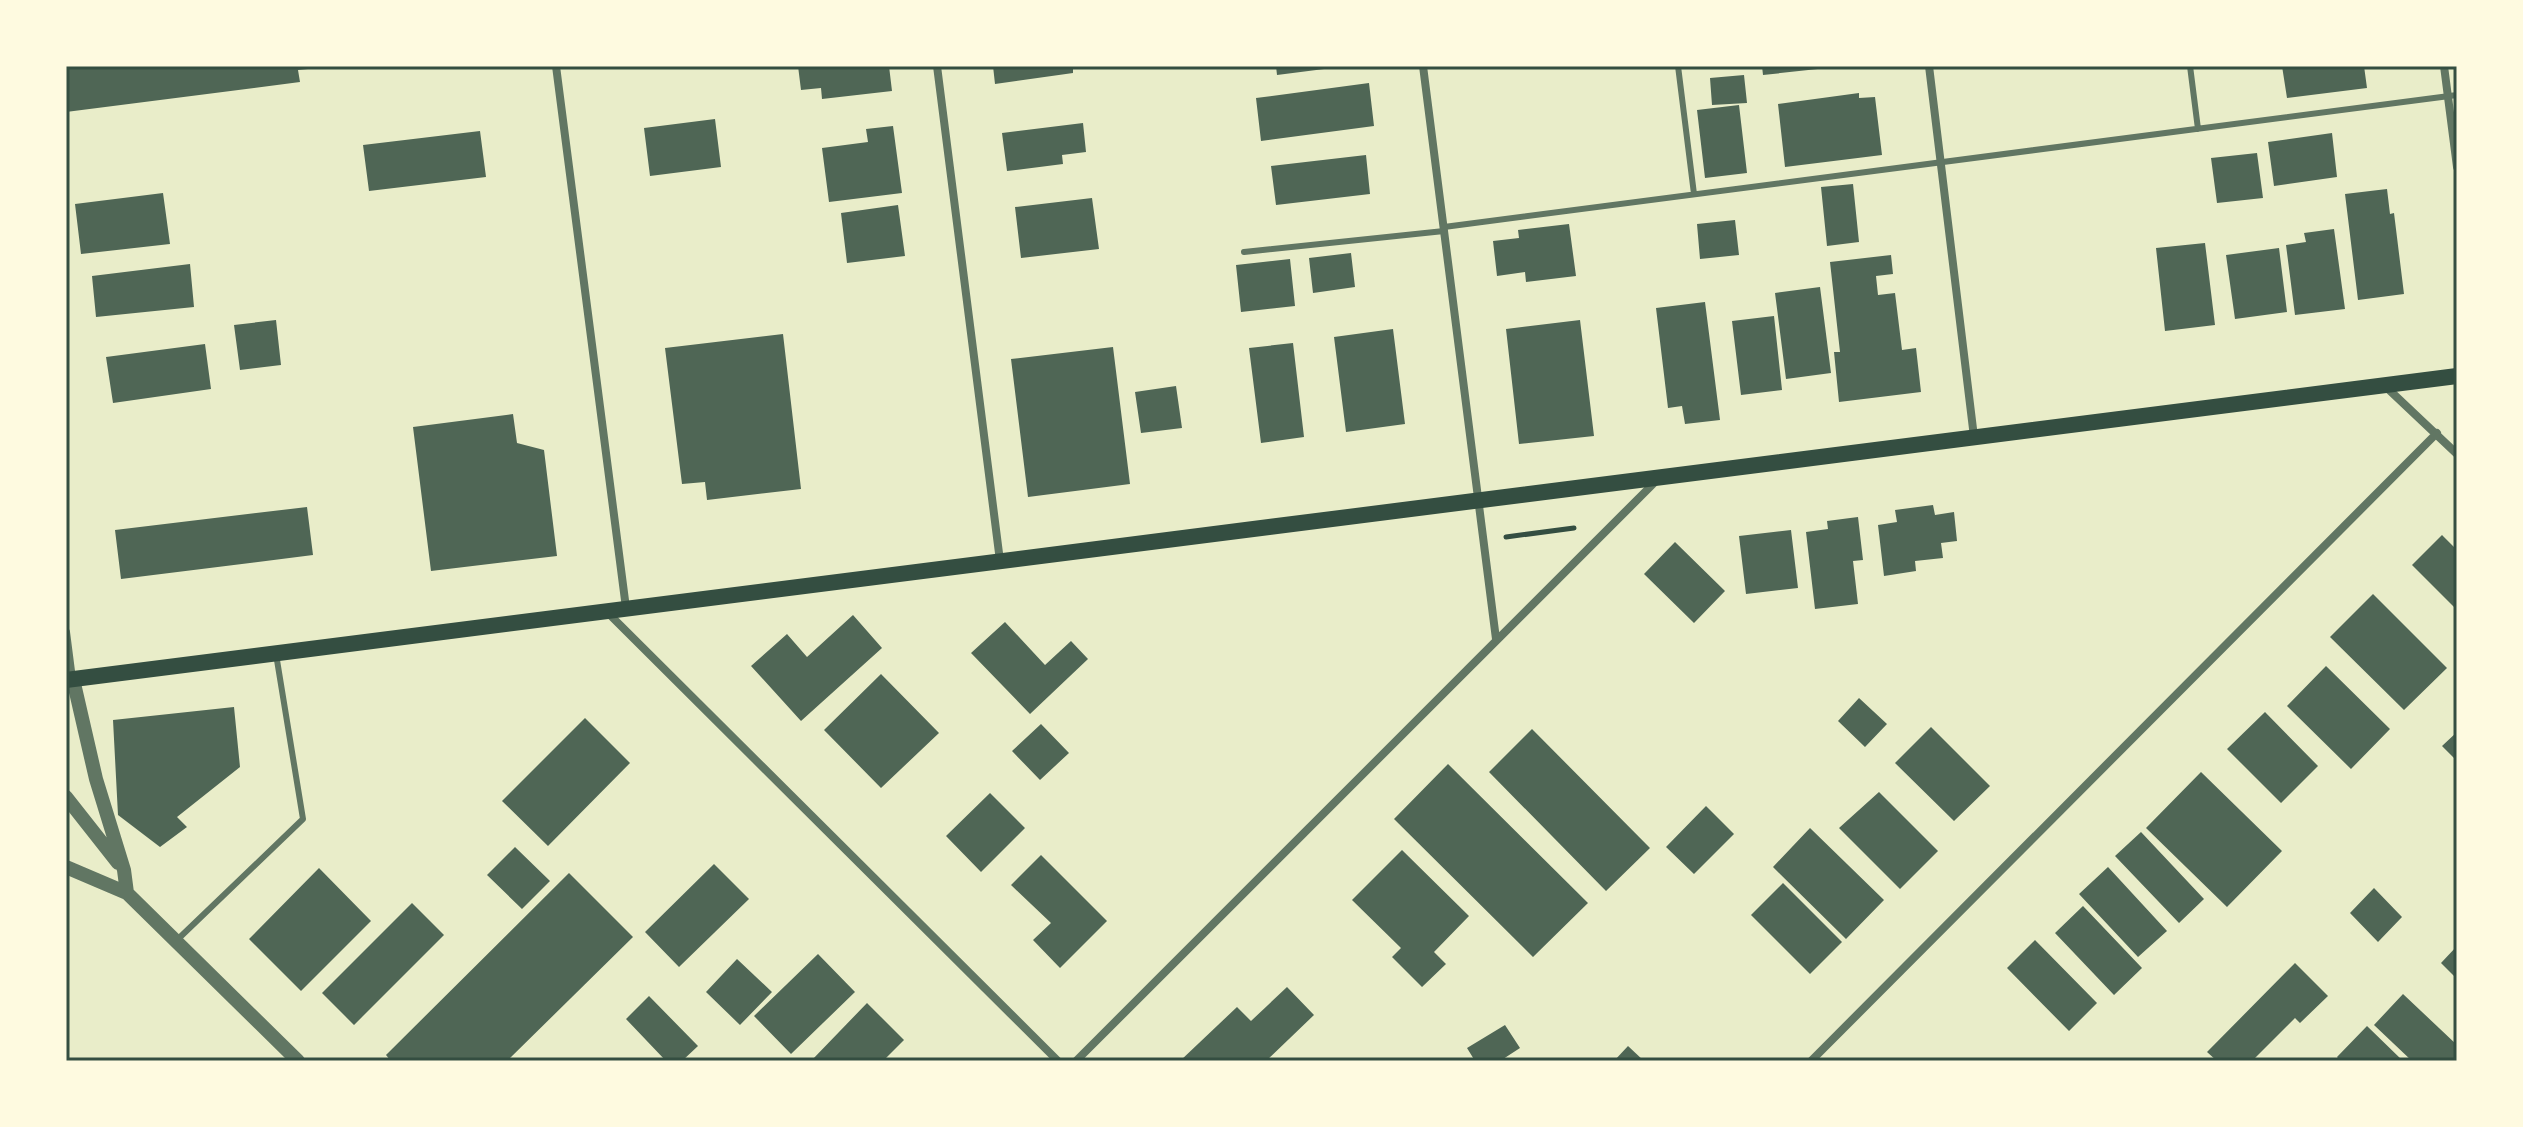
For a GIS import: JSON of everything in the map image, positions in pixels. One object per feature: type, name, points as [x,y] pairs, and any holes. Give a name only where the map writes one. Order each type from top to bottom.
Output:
[{"type":"main road","points":[[69,680],[2457,376]]},
{"type":"street","points":[[556,66],[626,609]]},
{"type":"street","points":[[937,66],[1000,561]]},
{"type":"street","points":[[1423,66],[1496,639]]},
{"type":"street","points":[[1929,66],[1974,437]]},
{"type":"street","points":[[2444,66],[2452,96],[2457,167]]},
{"type":"street","points":[[2385,385],[2457,454]]},
{"type":"street","points":[[1811,1061],[2437,433]]},
{"type":"street","points":[[1076,1061],[1660,477]]},
{"type":"street","points":[[606,611],[1058,1061]]},
{"type":"street","points":[[66,632],[69,680],[124,870],[127,893]]},
{"type":"street","points":[[66,797],[124,870]]},
{"type":"street","points":[[66,867],[127,893],[298,1061]]},
{"type":"lane","points":[[1678,66],[1694,194]]},
{"type":"lane","points":[[2190,66],[2198,129]]},
{"type":"lane","points":[[1244,252],[1444,229],[2452,96]]},
{"type":"lane","points":[[176,941],[303,819],[276,654]]},
{"type":"path","points":[[1505,537],[1574,528]]},
{"type":"building","points":[[66,66],[318,68],[298,70],[300,82],[66,112]]},
{"type":"building","points":[[798,66],[889,66],[892,91],[822,99],[821,88],[801,90]]},
{"type":"building","points":[[993,66],[1073,66],[1073,73],[995,84]]},
{"type":"building","points":[[1276,66],[1332,66],[1332,68],[1277,75]]},
{"type":"building","points":[[1762,66],[1826,66],[1827,68],[1763,75]]},
{"type":"building","points":[[2282,66],[2364,66],[2367,88],[2287,98]]},
{"type":"building","points":[[1744,75],[1747,103],[1712,105],[1710,78]]},
{"type":"building","points":[[1369,83],[1374,126],[1261,141],[1256,98]]},
{"type":"building","points":[[1859,93],[1859,98],[1875,97],[1882,155],[1785,167],[1778,104]]},
{"type":"building","points":[[1739,105],[1747,173],[1705,178],[1697,110]]},
{"type":"building","points":[[715,119],[721,167],[650,176],[644,128]]},
{"type":"building","points":[[1083,123],[1086,152],[1062,155],[1063,164],[1007,171],[1002,133]]},
{"type":"building","points":[[893,126],[902,193],[829,202],[822,148],[868,142],[866,129]]},
{"type":"building","points":[[480,131],[486,177],[369,191],[363,145]]},
{"type":"building","points":[[2332,133],[2337,177],[2274,186],[2268,142]]},
{"type":"building","points":[[2257,153],[2263,198],[2217,203],[2211,158]]},
{"type":"building","points":[[1366,155],[1370,194],[1276,205],[1271,166]]},
{"type":"building","points":[[1853,184],[1859,242],[1827,246],[1821,187]]},
{"type":"building","points":[[2387,189],[2390,214],[2394,213],[2404,294],[2358,300],[2345,194]]},
{"type":"building","points":[[163,193],[170,244],[81,254],[75,204]]},
{"type":"building","points":[[1092,198],[1099,249],[1021,258],[1015,207]]},
{"type":"building","points":[[898,205],[905,256],[847,263],[841,213]]},
{"type":"building","points":[[1735,220],[1739,255],[1700,259],[1697,224]]},
{"type":"building","points":[[1569,224],[1576,276],[1526,282],[1525,272],[1497,276],[1493,241],[1519,238],[1518,230]]},
{"type":"building","points":[[2334,229],[2345,309],[2295,315],[2286,245],[2306,242],[2304,233]]},
{"type":"building","points":[[2205,243],[2215,325],[2165,331],[2156,248]]},
{"type":"building","points":[[2279,248],[2287,312],[2235,319],[2226,255]]},
{"type":"building","points":[[1351,253],[1355,287],[1313,293],[1309,258]]},
{"type":"building","points":[[1891,255],[1893,274],[1876,276],[1878,295],[1895,293],[1902,350],[1916,348],[1921,392],[1839,402],[1834,352],[1840,352],[1830,262]]},
{"type":"building","points":[[1290,259],[1295,306],[1241,312],[1236,265]]},
{"type":"building","points":[[190,264],[194,307],[96,317],[92,276]]},
{"type":"building","points":[[1820,287],[1831,373],[1786,379],[1775,293]]},
{"type":"building","points":[[1705,302],[1720,420],[1685,424],[1682,406],[1668,408],[1656,308]]},
{"type":"building","points":[[1774,316],[1782,390],[1741,395],[1732,321]]},
{"type":"building","points":[[276,320],[281,365],[240,370],[234,325]]},
{"type":"building","points":[[1580,320],[1594,436],[1519,444],[1506,329]]},
{"type":"building","points":[[1393,329],[1405,424],[1346,432],[1334,337]]},
{"type":"building","points":[[783,334],[801,489],[707,500],[705,482],[682,484],[665,348]]},
{"type":"building","points":[[1293,343],[1304,437],[1261,443],[1249,348]]},
{"type":"building","points":[[205,344],[211,389],[113,403],[106,357]]},
{"type":"building","points":[[1113,347],[1130,484],[1028,497],[1011,359]]},
{"type":"building","points":[[1176,386],[1182,428],[1141,433],[1135,392]]},
{"type":"building","points":[[513,414],[517,443],[544,450],[557,556],[431,571],[413,427]]},
{"type":"building","points":[[1933,505],[1935,515],[1954,512],[1957,541],[1941,543],[1943,558],[1915,561],[1916,571],[1884,576],[1878,525],[1897,522],[1895,510]]},
{"type":"building","points":[[307,507],[313,555],[121,579],[115,530]]},
{"type":"building","points":[[1858,517],[1863,560],[1853,561],[1858,604],[1815,609],[1806,532],[1828,529],[1827,521]]},
{"type":"building","points":[[1791,530],[1798,588],[1746,594],[1739,536]]},
{"type":"building","points":[[2442,535],[2457,550],[2457,610],[2412,565]]},
{"type":"building","points":[[1675,542],[1725,591],[1694,623],[1644,574]]},
{"type":"building","points":[[2373,594],[2447,668],[2404,710],[2330,637]]},
{"type":"building","points":[[853,615],[882,648],[801,721],[751,666],[787,634],[807,657]]},
{"type":"building","points":[[1005,622],[1045,665],[1071,641],[1088,659],[1030,714],[971,653]]},
{"type":"building","points":[[2326,666],[2390,729],[2351,769],[2287,706]]},
{"type":"building","points":[[881,674],[939,733],[881,788],[824,730]]},
{"type":"building","points":[[1859,698],[1887,724],[1865,747],[1838,721]]},
{"type":"building","points":[[234,707],[240,767],[177,817],[187,827],[160,847],[118,815],[113,720]]},
{"type":"building","points":[[2265,712],[2318,766],[2281,803],[2227,749]]},
{"type":"building","points":[[585,718],[630,763],[548,846],[502,801]]},
{"type":"building","points":[[1041,724],[1069,753],[1040,780],[1012,751]]},
{"type":"building","points":[[1931,727],[1990,786],[1954,821],[1895,763]]},
{"type":"building","points":[[1532,729],[1650,848],[1606,891],[1489,772]]},
{"type":"building","points":[[2457,732],[2457,761],[2442,746]]},
{"type":"building","points":[[1448,764],[1588,903],[1533,957],[1394,819]]},
{"type":"building","points":[[2201,772],[2282,851],[2227,907],[2146,828]]},
{"type":"building","points":[[1879,792],[1938,851],[1900,889],[1839,828]]},
{"type":"building","points":[[990,793],[1025,828],[981,872],[946,836]]},
{"type":"building","points":[[1706,806],[1734,834],[1694,874],[1666,847]]},
{"type":"building","points":[[1810,828],[1884,900],[1846,939],[1773,867]]},
{"type":"building","points":[[2141,832],[2204,899],[2179,923],[2115,856]]},
{"type":"building","points":[[515,847],[550,881],[522,909],[487,875]]},
{"type":"building","points":[[1402,850],[1469,916],[1434,952],[1446,964],[1422,987],[1392,957],[1401,948],[1352,900]]},
{"type":"building","points":[[1041,855],[1107,921],[1060,968],[1033,940],[1051,923],[1011,885]]},
{"type":"building","points":[[714,864],[749,899],[679,967],[645,932]]},
{"type":"building","points":[[2108,867],[2167,931],[2138,957],[2079,894]]},
{"type":"building","points":[[319,868],[371,921],[301,991],[249,939]]},
{"type":"building","points":[[569,873],[633,937],[507,1061],[391,1061],[386,1055]]},
{"type":"building","points":[[1783,883],[1842,942],[1810,974],[1751,915]]},
{"type":"building","points":[[2374,888],[2402,917],[2378,942],[2350,913]]},
{"type":"building","points":[[412,903],[444,935],[354,1025],[322,993]]},
{"type":"building","points":[[2083,906],[2142,968],[2114,995],[2055,933]]},
{"type":"building","points":[[2035,940],[2097,1003],[2069,1031],[2007,968]]},
{"type":"building","points":[[2457,946],[2457,979],[2441,963]]},
{"type":"building","points":[[818,954],[855,992],[791,1054],[754,1016]]},
{"type":"building","points":[[737,959],[772,992],[740,1025],[706,992]]},
{"type":"building","points":[[2295,963],[2328,996],[2300,1023],[2295,1018],[2252,1061],[2217,1061],[2207,1052]]},
{"type":"building","points":[[1287,987],[1314,1015],[1266,1061],[1180,1061],[1237,1007],[1251,1021]]},
{"type":"building","points":[[2403,994],[2457,1045],[2457,1061],[2412,1061],[2374,1025]]},
{"type":"building","points":[[649,996],[698,1046],[682,1061],[666,1061],[626,1019]]},
{"type":"building","points":[[867,1003],[904,1040],[883,1061],[811,1061]]},
{"type":"building","points":[[1505,1025],[1520,1048],[1500,1061],[1475,1061],[1467,1048]]},
{"type":"building","points":[[2367,1026],[2403,1061],[2340,1061],[2337,1057]]},
{"type":"building","points":[[1628,1046],[1644,1061],[1614,1061]]}]
